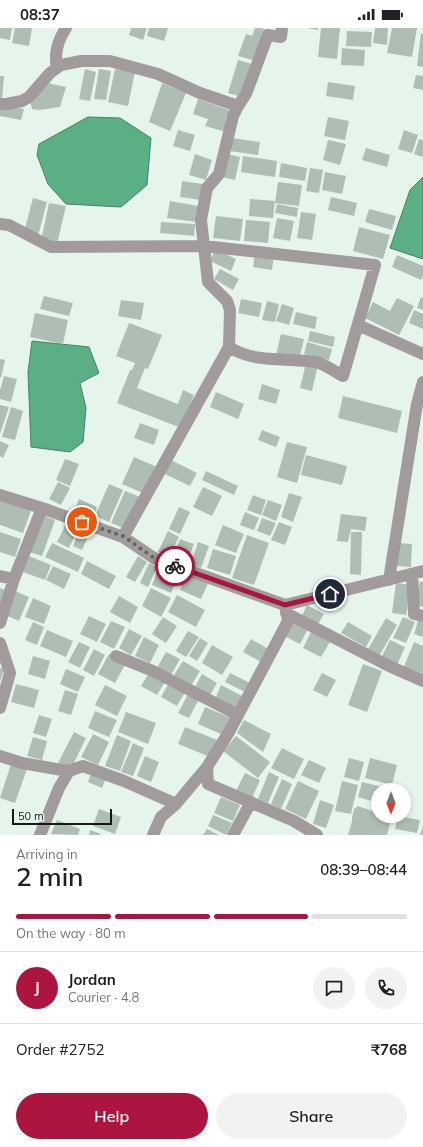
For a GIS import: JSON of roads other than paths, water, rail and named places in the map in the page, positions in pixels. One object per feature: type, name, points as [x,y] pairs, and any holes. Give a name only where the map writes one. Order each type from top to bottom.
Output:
[{"type":"street","points":[[57,68],[55,59],[58,43],[66,28]]},
{"type":"street","points":[[123,536],[229,347],[230,310],[227,301],[208,282],[202,220],[207,188],[219,174],[233,116],[246,94],[268,35],[280,37],[282,28]]},
{"type":"street","points":[[0,104],[22,101],[29,96],[50,73],[61,65],[81,61],[110,61],[158,74],[200,93],[238,106]]},
{"type":"street","points":[[0,224],[9,225],[51,247],[204,246],[375,265],[343,376],[317,362],[265,359],[239,354],[229,347]]},
{"type":"street","points":[[358,325],[423,354]]},
{"type":"street","points":[[389,580],[423,382]]},
{"type":"street","points":[[0,495],[123,536],[154,558],[286,609],[389,666],[423,681]]},
{"type":"street","points":[[0,623],[14,579],[42,508]]},
{"type":"street","points":[[286,609],[417,573],[414,614],[423,616]]},
{"type":"street","points":[[0,576],[14,579]]},
{"type":"street","points":[[153,835],[161,817],[176,804],[208,768],[288,621],[286,609]]},
{"type":"street","points":[[0,643],[10,673],[0,708]]},
{"type":"street","points":[[116,656],[153,671],[238,715]]},
{"type":"street","points":[[0,756],[22,763],[69,771],[83,766],[124,781],[176,804]]},
{"type":"street","points":[[208,768],[208,784],[294,821],[300,830],[317,835]]},
{"type":"street","points":[[40,835],[59,788],[69,771]]},
{"type":"street","points":[[233,835],[251,802]]}]
